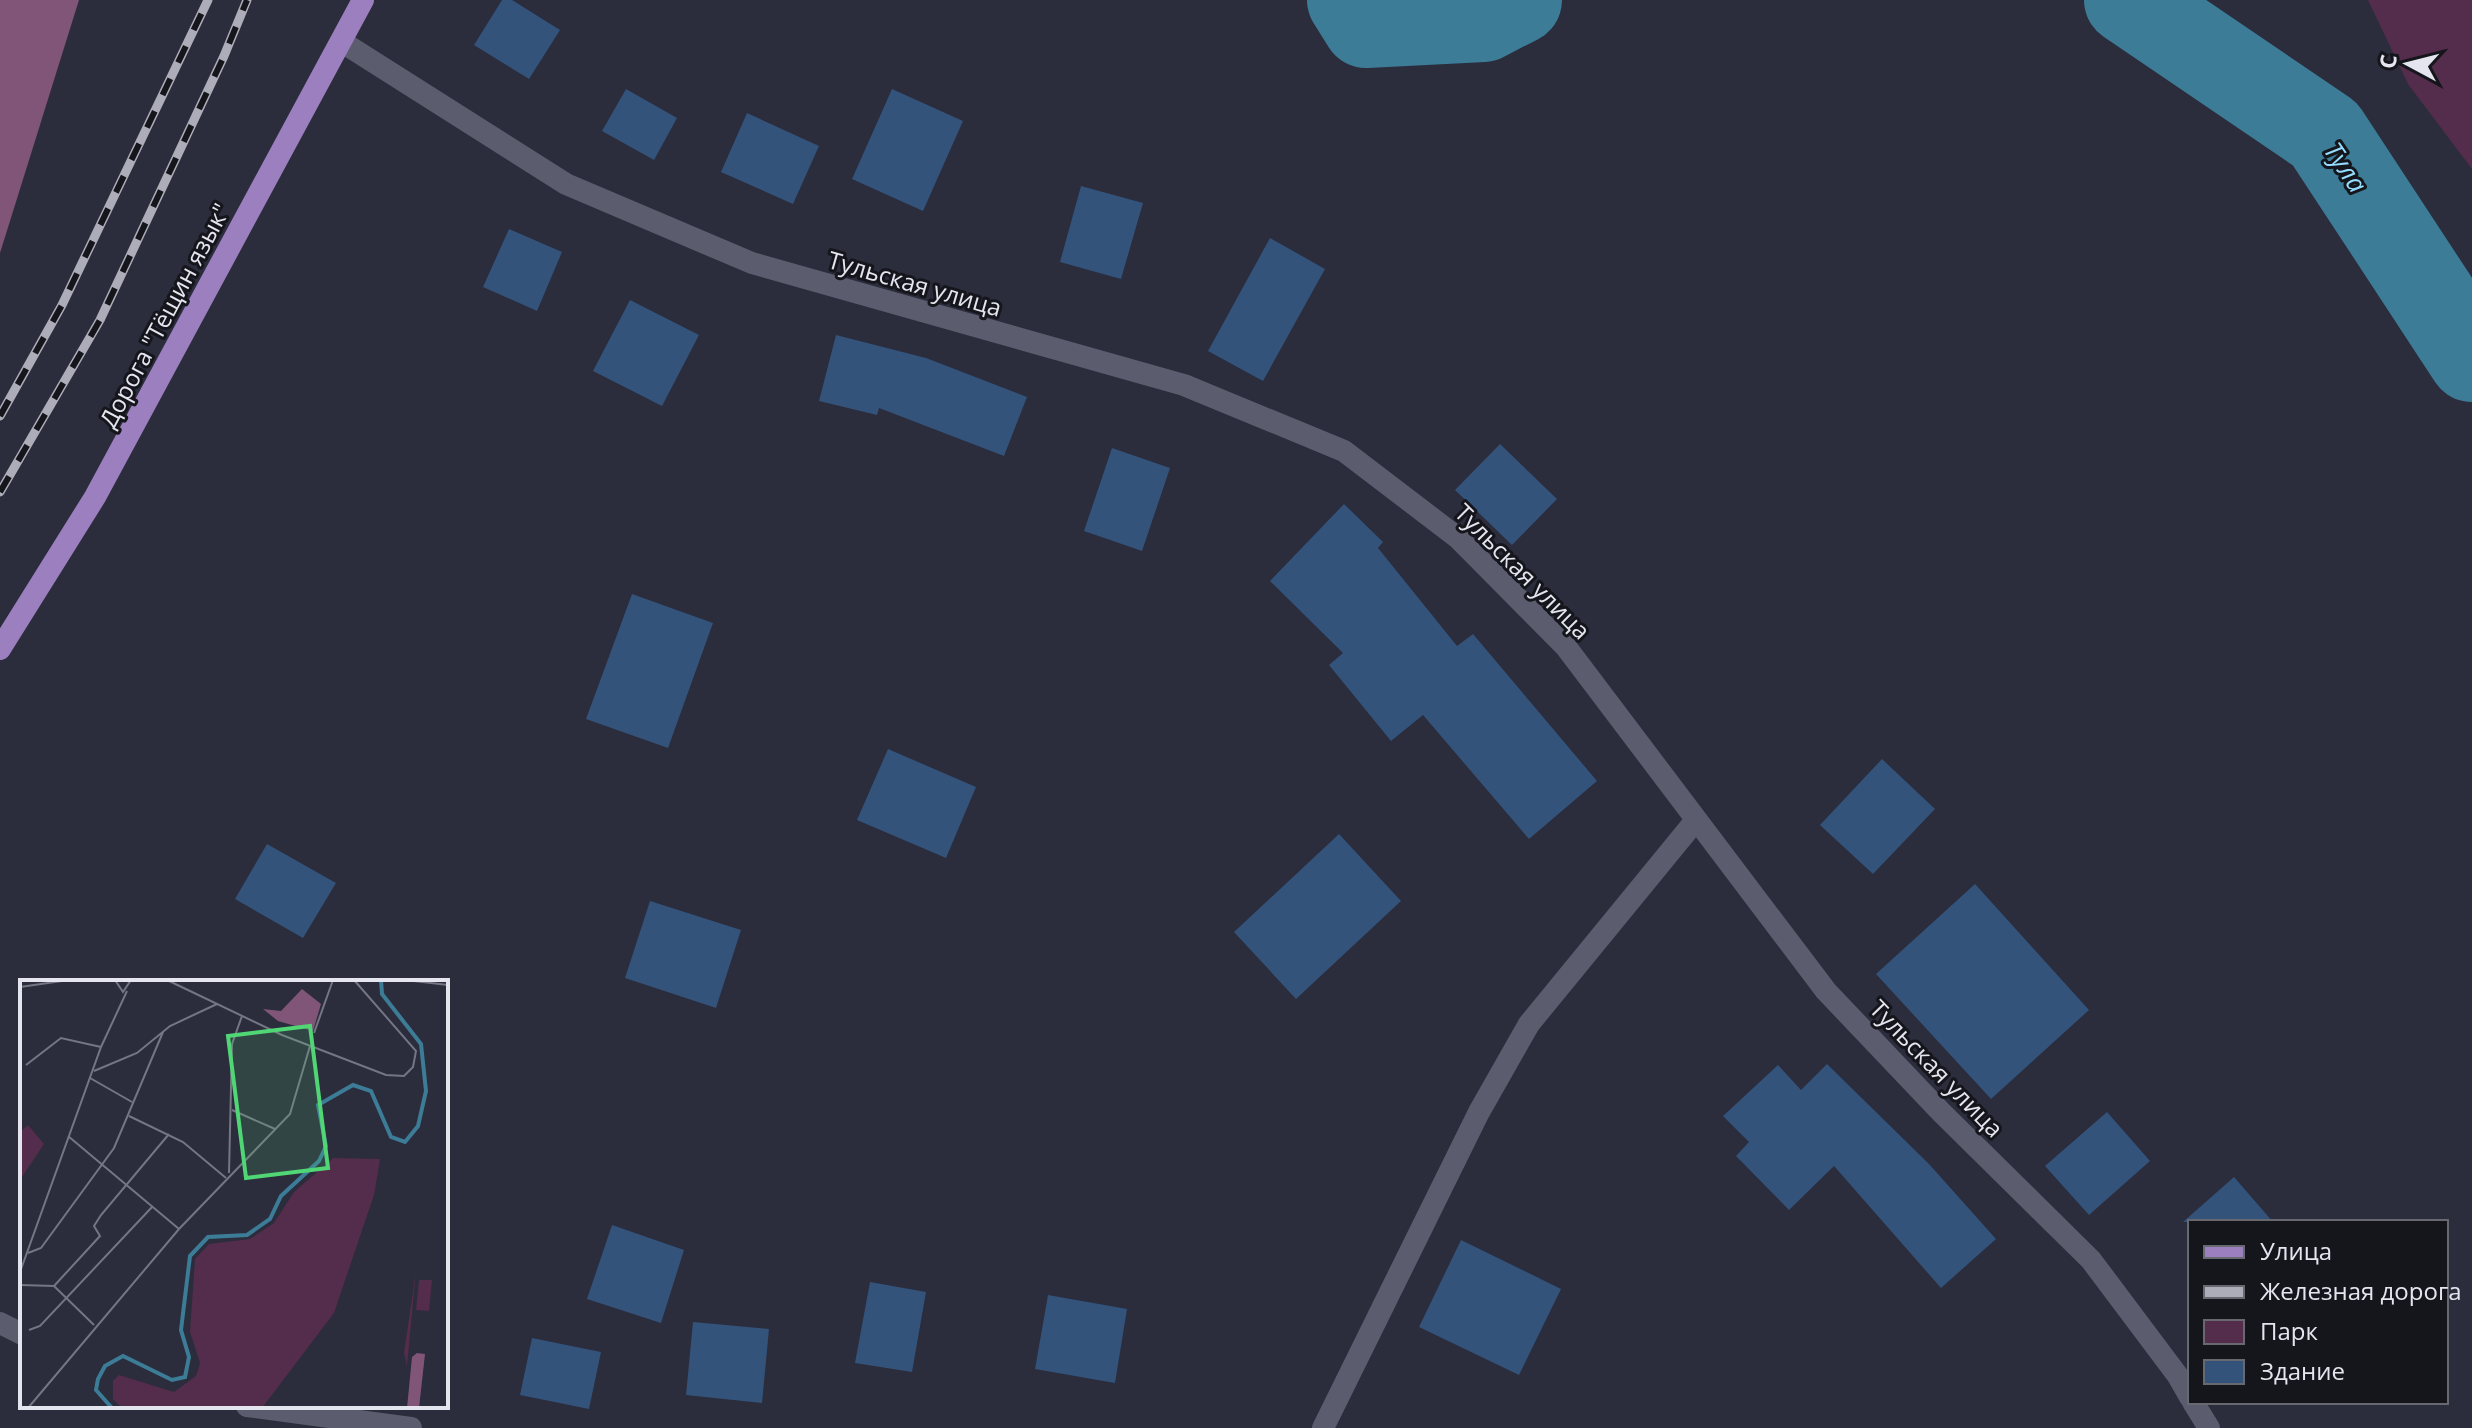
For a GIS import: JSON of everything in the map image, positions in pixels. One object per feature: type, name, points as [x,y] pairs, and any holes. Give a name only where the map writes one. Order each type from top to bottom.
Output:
[{"type":"main road","name":"Дорога \"Тёщин язык\"","points":[[0,649],[95,497],[363,0]]},
{"type":"street","name":"Тульская улица","points":[[342,42],[566,184],[752,263],[1184,385],[1344,451],[1458,538],[1566,647],[1826,991],[1941,1112],[2091,1260],[2188,1394]]},
{"type":"street","points":[[1323,1428],[1479,1112],[1529,1024],[1696,820]]},
{"type":"street","points":[[0,1323],[20,1333]]},
{"type":"street","points":[[2194,1404],[2209,1428]]},
{"type":"street","points":[[262,1408],[411,1428]]},
{"type":"green space","points":[[2368,0],[2472,0],[2472,169],[2408,84]]},
{"type":"shaded area","points":[[0,0],[79,0],[0,253]]},
{"type":"building","points":[[502,0],[512,0],[560,30],[529,79],[474,45]]},
{"type":"building","points":[[626,89],[677,118],[654,160],[602,131]]},
{"type":"building","points":[[892,89],[963,121],[923,211],[852,179]]},
{"type":"building","points":[[747,113],[819,146],[793,204],[721,172]]},
{"type":"building","points":[[1081,186],[1143,203],[1121,279],[1060,262]]},
{"type":"building","points":[[509,229],[562,252],[537,311],[483,287]]},
{"type":"building","points":[[1270,238],[1325,269],[1263,381],[1208,351]]},
{"type":"building","points":[[630,300],[699,335],[662,406],[593,371]]},
{"type":"building","points":[[836,335],[926,358],[1027,397],[1004,456],[879,408],[877,415],[819,401]]},
{"type":"building","points":[[1500,444],[1557,499],[1512,545],[1455,490]]},
{"type":"building","points":[[1112,448],[1170,468],[1142,551],[1084,531]]},
{"type":"building","points":[[1344,504],[1383,542],[1378,548],[1457,646],[1473,634],[1597,781],[1529,839],[1423,715],[1391,741],[1329,665],[1343,653],[1270,581]]},
{"type":"building","points":[[632,594],[713,623],[668,748],[586,719]]},
{"type":"building","points":[[888,749],[976,787],[946,858],[857,820]]},
{"type":"building","points":[[1882,759],[1935,809],[1873,874],[1820,825]]},
{"type":"building","points":[[1339,834],[1401,901],[1296,999],[1234,932]]},
{"type":"building","points":[[267,844],[336,883],[303,938],[235,899]]},
{"type":"building","points":[[1975,884],[2089,1010],[1991,1099],[1876,974]]},
{"type":"building","points":[[650,901],[741,930],[716,1008],[625,978]]},
{"type":"building","points":[[1827,1064],[1929,1164],[1996,1239],[1941,1288],[1834,1166],[1789,1210],[1736,1156],[1749,1142],[1723,1116],[1778,1065],[1801,1090]]},
{"type":"building","points":[[2107,1112],[2150,1161],[2089,1215],[2045,1166]]},
{"type":"building","points":[[2234,1177],[2271,1220],[2188,1220],[2183,1222]]},
{"type":"building","points":[[612,1225],[684,1250],[661,1323],[587,1299]]},
{"type":"building","points":[[1461,1240],[1561,1289],[1519,1375],[1419,1327]]},
{"type":"building","points":[[870,1282],[926,1292],[912,1372],[855,1363]]},
{"type":"building","points":[[1048,1295],[1127,1309],[1115,1383],[1035,1369]]},
{"type":"building","points":[[693,1322],[769,1329],[762,1403],[686,1395]]},
{"type":"building","points":[[532,1338],[601,1352],[589,1409],[520,1395]]},
{"type":"waterway","name":"Тула","points":[[1351,0],[1366,24],[1483,18],[1518,0]]},
{"type":"waterway","name":"Тула","points":[[2128,0],[2325,134],[2472,358]]},
{"type":"railway","points":[[0,416],[62,305],[208,0]]},
{"type":"railway","points":[[0,492],[100,320],[224,56],[247,0]]}]
